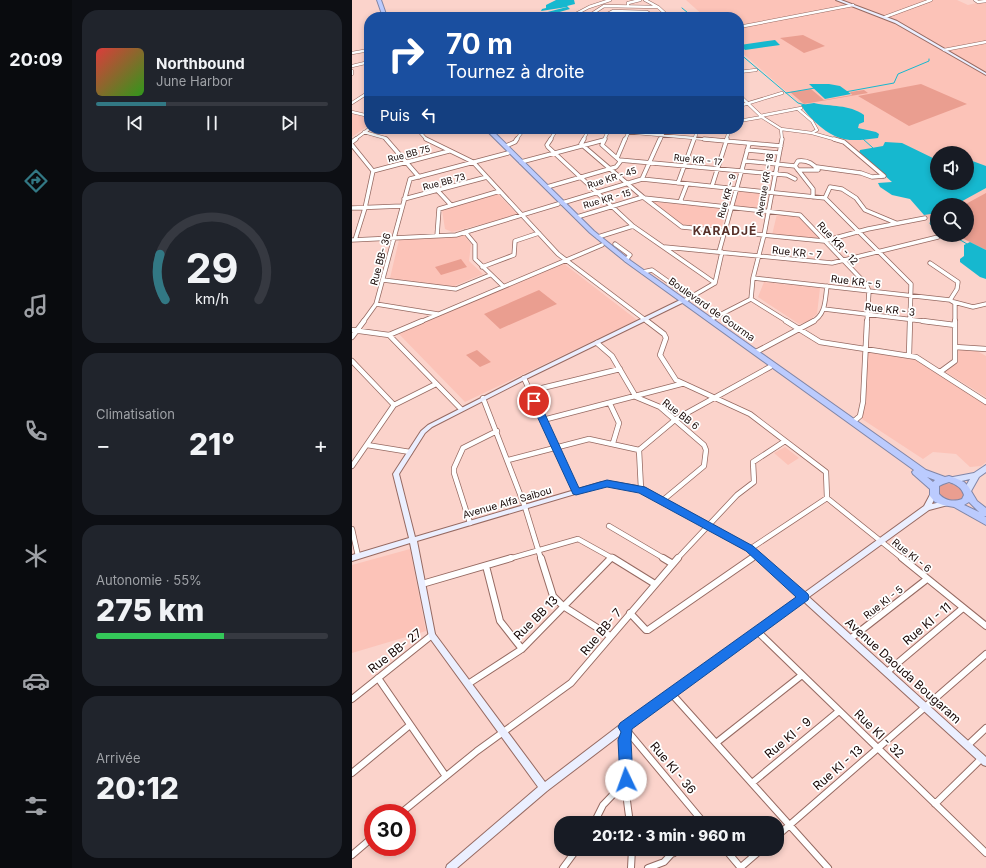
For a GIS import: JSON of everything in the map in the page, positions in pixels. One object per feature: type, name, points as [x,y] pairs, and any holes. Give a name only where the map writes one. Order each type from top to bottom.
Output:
[{"type":"highway","points":[[378,0],[382,12]]},
{"type":"highway","name":"Boulevard de Gourma","points":[[490,134],[521,162],[560,203],[626,260],[668,290],[685,300],[710,320],[923,472],[944,480]]},
{"type":"highway","name":"Boulevard de Gourma","points":[[493,134],[602,245],[685,300],[770,367],[919,474],[934,490]]},
{"type":"highway","points":[[986,513],[974,503],[959,483],[954,480],[937,482],[934,490],[936,497],[946,503],[957,505],[977,515],[986,522]]},
{"type":"highway","points":[[957,505],[965,501],[968,493]]},
{"type":"main road","points":[[954,480],[976,475],[986,468]]},
{"type":"main road","points":[[968,493],[976,475]]},
{"type":"street","points":[[580,12],[610,0]]},
{"type":"street","points":[[628,6],[628,3],[640,0]]},
{"type":"street","points":[[645,0],[658,7],[664,12]]},
{"type":"street","points":[[838,0],[885,17],[902,25],[986,74]]},
{"type":"street","points":[[885,17],[931,0]]},
{"type":"street","points":[[975,0],[978,2],[986,1]]},
{"type":"street","points":[[594,12],[603,6],[658,7]]},
{"type":"street","points":[[744,26],[853,6]]},
{"type":"street","points":[[611,12],[647,12]]},
{"type":"street","points":[[944,50],[986,42]]},
{"type":"street","points":[[352,53],[364,51]]},
{"type":"street","points":[[352,66],[364,63]]},
{"type":"street","points":[[744,71],[756,70]]},
{"type":"street","points":[[744,105],[782,94]]},
{"type":"street","points":[[352,103],[364,95]]},
{"type":"street","points":[[744,100],[761,117],[781,129],[812,134],[844,142],[884,176],[872,177],[861,173],[817,167],[802,160],[798,161],[795,166]]},
{"type":"street","points":[[744,120],[800,108],[811,119],[817,128],[817,130],[812,134]]},
{"type":"street","points":[[352,112],[364,115]]},
{"type":"street","name":"Avenue KR - 18","points":[[751,299],[753,278],[764,235],[781,146],[781,129]]},
{"type":"street","points":[[352,142],[364,132]]},
{"type":"street","points":[[371,134],[385,138],[419,177],[474,162],[507,149],[516,142],[521,134]]},
{"type":"street","points":[[422,134],[427,140],[474,162],[565,260],[665,335],[660,355],[676,380],[750,414],[826,472],[827,498],[750,548]]},
{"type":"street","points":[[544,788],[432,636],[413,540],[396,474],[426,428],[483,398],[685,300],[715,282],[633,226],[580,178],[547,145],[554,134]]},
{"type":"street","points":[[582,145],[588,134]]},
{"type":"street","points":[[607,134],[602,145],[618,159]]},
{"type":"street","points":[[547,188],[617,167],[618,159],[628,134]]},
{"type":"street","points":[[649,134],[781,146]]},
{"type":"street","points":[[678,183],[696,134]]},
{"type":"street","points":[[712,186],[728,134]]},
{"type":"street","name":"Rue KR - 45","points":[[354,240],[456,235],[642,179],[662,136]]},
{"type":"street","points":[[521,162],[604,140]]},
{"type":"street","name":"Rue KR - 9","points":[[715,282],[725,231],[738,189],[749,144]]},
{"type":"street","points":[[352,145],[373,171],[365,208],[354,240]]},
{"type":"street","points":[[582,145],[643,198],[682,227],[824,241],[860,233],[868,229],[925,218]]},
{"type":"street","points":[[747,150],[779,153]]},
{"type":"street","name":"Rue BB 75","points":[[373,171],[449,151]]},
{"type":"street","name":"Rue KR - 17","points":[[618,159],[717,170],[775,174],[790,176],[795,179]]},
{"type":"street","points":[[745,161],[795,166],[814,190],[813,197]]},
{"type":"street","points":[[798,170],[817,171],[817,167]]},
{"type":"street","name":"Rue BB- 36","points":[[352,337],[354,331],[376,304],[410,179],[419,177]]},
{"type":"street","name":"Rue BB 73","points":[[404,199],[487,177]]},
{"type":"street","points":[[642,179],[825,198],[911,284],[909,355]]},
{"type":"street","points":[[680,202],[687,184]]},
{"type":"street","points":[[825,198],[831,187],[841,188],[856,198],[865,210],[897,224]]},
{"type":"street","points":[[438,191],[451,205]]},
{"type":"street","points":[[437,236],[439,210],[451,205],[500,191]]},
{"type":"street","points":[[643,198],[768,211]]},
{"type":"street","name":"Rue KR - 15","points":[[576,217],[643,198]]},
{"type":"street","points":[[352,208],[402,206]]},
{"type":"street","name":"Rue KR - 12","points":[[768,211],[797,214],[803,217],[866,284],[868,291]]},
{"type":"street","points":[[598,237],[633,226]]},
{"type":"street","points":[[465,232],[475,244],[475,259],[503,286]]},
{"type":"street","points":[[482,267],[514,255],[515,241],[539,233]]},
{"type":"street","name":"Rue KR - 7","points":[[665,247],[828,263],[844,261],[930,239]]},
{"type":"street","points":[[615,244],[630,255],[626,260]]},
{"type":"street","points":[[354,331],[389,335],[602,245]]},
{"type":"street","points":[[930,263],[942,273],[958,282],[953,302],[956,361],[940,372]]},
{"type":"street","points":[[643,272],[652,270],[675,286],[685,300]]},
{"type":"street","points":[[383,280],[456,289],[490,274]]},
{"type":"street","name":"Rue KR - 5","points":[[753,278],[911,296],[953,302],[973,307],[986,304]]},
{"type":"street","points":[[668,290],[675,286]]},
{"type":"street","points":[[756,352],[820,318],[824,309],[827,286]]},
{"type":"street","points":[[853,422],[861,413],[868,291]]},
{"type":"street","points":[[710,320],[751,299],[798,330],[820,342],[865,350],[909,355],[922,360],[986,402]]},
{"type":"street","points":[[376,304],[438,314]]},
{"type":"street","name":"Rue KR - 3","points":[[824,309],[955,325]]},
{"type":"street","points":[[389,335],[461,409]]},
{"type":"street","points":[[597,343],[612,356],[636,397]]},
{"type":"street","points":[[955,347],[986,349]]},
{"type":"street","points":[[352,361],[394,405]]},
{"type":"street","points":[[639,450],[676,419],[770,367]]},
{"type":"street","points":[[530,391],[620,369]]},
{"type":"street","points":[[524,378],[576,492]]},
{"type":"street","points":[[352,466],[394,405],[436,384]]},
{"type":"street","points":[[543,420],[610,404],[682,384]]},
{"type":"street","name":"Rue BB 6","points":[[636,397],[660,407],[676,419],[704,445],[706,450],[705,463],[702,469],[662,501]]},
{"type":"street","points":[[483,398],[525,506],[540,550],[551,592],[563,606],[610,636]]},
{"type":"street","points":[[610,404],[620,423],[620,427],[613,443]]},
{"type":"street","points":[[470,523],[454,473],[454,468],[464,448],[497,431]]},
{"type":"street","points":[[508,460],[588,439],[613,443],[639,450]]},
{"type":"street","name":"Rue BB- 7","points":[[411,804],[445,775],[552,699],[571,683],[673,564],[737,495],[754,482],[753,462],[785,441]]},
{"type":"street","points":[[367,445],[410,452]]},
{"type":"street","points":[[639,450],[641,490]]},
{"type":"street","points":[[352,456],[358,457]]},
{"type":"street","name":"Avenue Alfa Saibou","points":[[355,557],[525,506],[607,484],[641,490],[750,548],[804,597]]},
{"type":"street","points":[[927,508],[934,490]]},
{"type":"street","name":"Rue KI - 6","points":[[827,498],[986,626]]},
{"type":"street","points":[[451,868],[544,788],[626,729],[671,693],[927,508],[946,503]]},
{"type":"street","points":[[609,526],[673,564]]},
{"type":"street","points":[[352,529],[355,557]]},
{"type":"street","points":[[422,584],[578,539],[612,557],[655,584]]},
{"type":"street","points":[[630,613],[646,630],[648,630],[757,555]]},
{"type":"street","name":"Rue BB 13","points":[[468,684],[522,649],[612,557]]},
{"type":"street","points":[[486,566],[500,621],[522,649]]},
{"type":"street","name":"Rue KI - 5","points":[[850,640],[927,579]]},
{"type":"street","name":"Avenue Daouda Bougaram","points":[[804,597],[984,760]]},
{"type":"street","name":"Rue KI - 11","points":[[887,672],[963,608]]},
{"type":"street","name":"Rue KI - 32","points":[[757,631],[986,853]]},
{"type":"street","name":"Rue BB- 27","points":[[352,699],[432,636]]},
{"type":"street","name":"Rue KI - 13","points":[[784,830],[986,654]]},
{"type":"street","points":[[716,743],[802,675]]},
{"type":"street","points":[[378,678],[445,775]]},
{"type":"street","points":[[671,693],[828,868]]},
{"type":"street","name":"Rue KI - 9","points":[[752,783],[839,711]]},
{"type":"street","points":[[352,773],[410,725]]},
{"type":"street","points":[[968,745],[986,728]]},
{"type":"street","points":[[626,729],[626,780],[629,816]]},
{"type":"street","name":"Rue KI - 36","points":[[626,729],[698,816]]},
{"type":"street","points":[[935,804],[984,760]]},
{"type":"street","points":[[598,816],[603,806],[626,780]]},
{"type":"street","points":[[352,854],[364,844]]},
{"type":"street","points":[[563,868],[572,856]]},
{"type":"street","points":[[631,868],[632,856]]},
{"type":"street","points":[[648,868],[664,862],[668,856]]},
{"type":"street","points":[[732,856],[741,868],[754,856]]},
{"type":"shaded area","points":[[686,0],[957,0],[968,5],[986,1],[986,250],[970,242],[974,242],[974,198],[930,198],[930,221],[907,193],[834,134],[744,54],[744,12],[699,12]]},
{"type":"shaded area","points":[[803,35],[825,46],[804,53],[780,38]]},
{"type":"shaded area","points":[[921,84],[967,104],[909,126],[858,96]]},
{"type":"shaded area","points":[[811,89],[824,100],[852,95],[850,92],[864,90],[868,93],[804,104],[790,92]]},
{"type":"shaded area","points":[[352,114],[364,117],[364,129],[352,137]]},
{"type":"shaded area","points":[[739,191],[764,193],[767,195],[764,209],[734,206]]},
{"type":"shaded area","points":[[986,193],[986,250],[970,242],[974,242],[974,200]]},
{"type":"shaded area","points":[[498,194],[518,215],[452,232],[445,229],[442,210]]},
{"type":"shaded area","points":[[652,203],[727,208],[721,229],[682,225]]},
{"type":"shaded area","points":[[777,214],[798,216],[818,237],[815,239],[772,235]]},
{"type":"shaded area","points":[[464,235],[471,244],[469,261],[483,274],[452,287],[390,278],[399,240],[457,237]]},
{"type":"shaded area","points":[[461,259],[467,267],[441,275],[435,267]]},
{"type":"shaded area","points":[[563,263],[637,320],[465,402],[398,333]]},
{"type":"shaded area","points":[[764,282],[820,288],[817,314],[808,322],[799,324],[758,297]]},
{"type":"shaded area","points":[[539,290],[557,304],[500,329],[484,314]]},
{"type":"shaded area","points":[[958,348],[977,351],[986,356],[986,397],[944,371],[958,362]]},
{"type":"shaded area","points":[[477,350],[491,362],[480,367],[466,355]]},
{"type":"shaded area","points":[[867,352],[917,360],[986,404],[986,462],[981,466],[970,467],[956,454],[933,452],[923,459],[862,419]]},
{"type":"shaded area","points":[[785,447],[799,458],[788,465],[774,453]]},
{"type":"shaded area","points":[[944,483],[953,484],[960,489],[964,494],[961,500],[947,500],[939,495],[938,488]]},
{"type":"shaded area","points":[[410,549],[426,631],[352,653],[352,565]]},
{"type":"water","points":[[556,0],[574,0],[575,4],[567,6],[570,9],[560,12],[548,12],[567,7],[541,11],[542,9],[546,8],[546,5]]},
{"type":"water","points":[[775,40],[780,45],[745,50],[744,44]]},
{"type":"water","points":[[809,84],[829,84],[840,86],[851,94],[825,99]]},
{"type":"water","points":[[814,103],[846,107],[858,111],[864,115],[864,122],[859,124],[858,128],[876,132],[879,134],[878,138],[851,140],[830,134],[815,122],[801,105]]},
{"type":"water","points":[[885,142],[902,143],[930,157],[930,190],[974,190],[974,162],[986,166],[986,188],[968,198],[930,198],[930,214],[924,215],[910,199],[892,195],[880,187],[878,183],[892,182],[859,153],[860,150],[883,146]]},
{"type":"water","points":[[970,242],[986,250],[986,279],[980,277],[960,262],[960,259],[964,256],[964,245]]},
{"type":"waterway","points":[[682,8],[687,12]]},
{"type":"waterway","points":[[744,57],[786,93]]},
{"type":"waterway","points":[[845,92],[894,83],[898,74],[929,61],[929,59]]},
{"type":"waterway","points":[[786,93],[815,88]]},
{"type":"waterway","points":[[786,93],[798,103],[805,105]]},
{"type":"waterway","points":[[863,139],[873,148]]},
{"type":"district","name":"KARADJÉ","points":[[725,231]]},
{"type":"route","points":[[534,401],[576,492],[602,484],[613,484],[641,490],[750,548],[804,597],[624,727],[627,730],[625,740],[626,780]]}]
